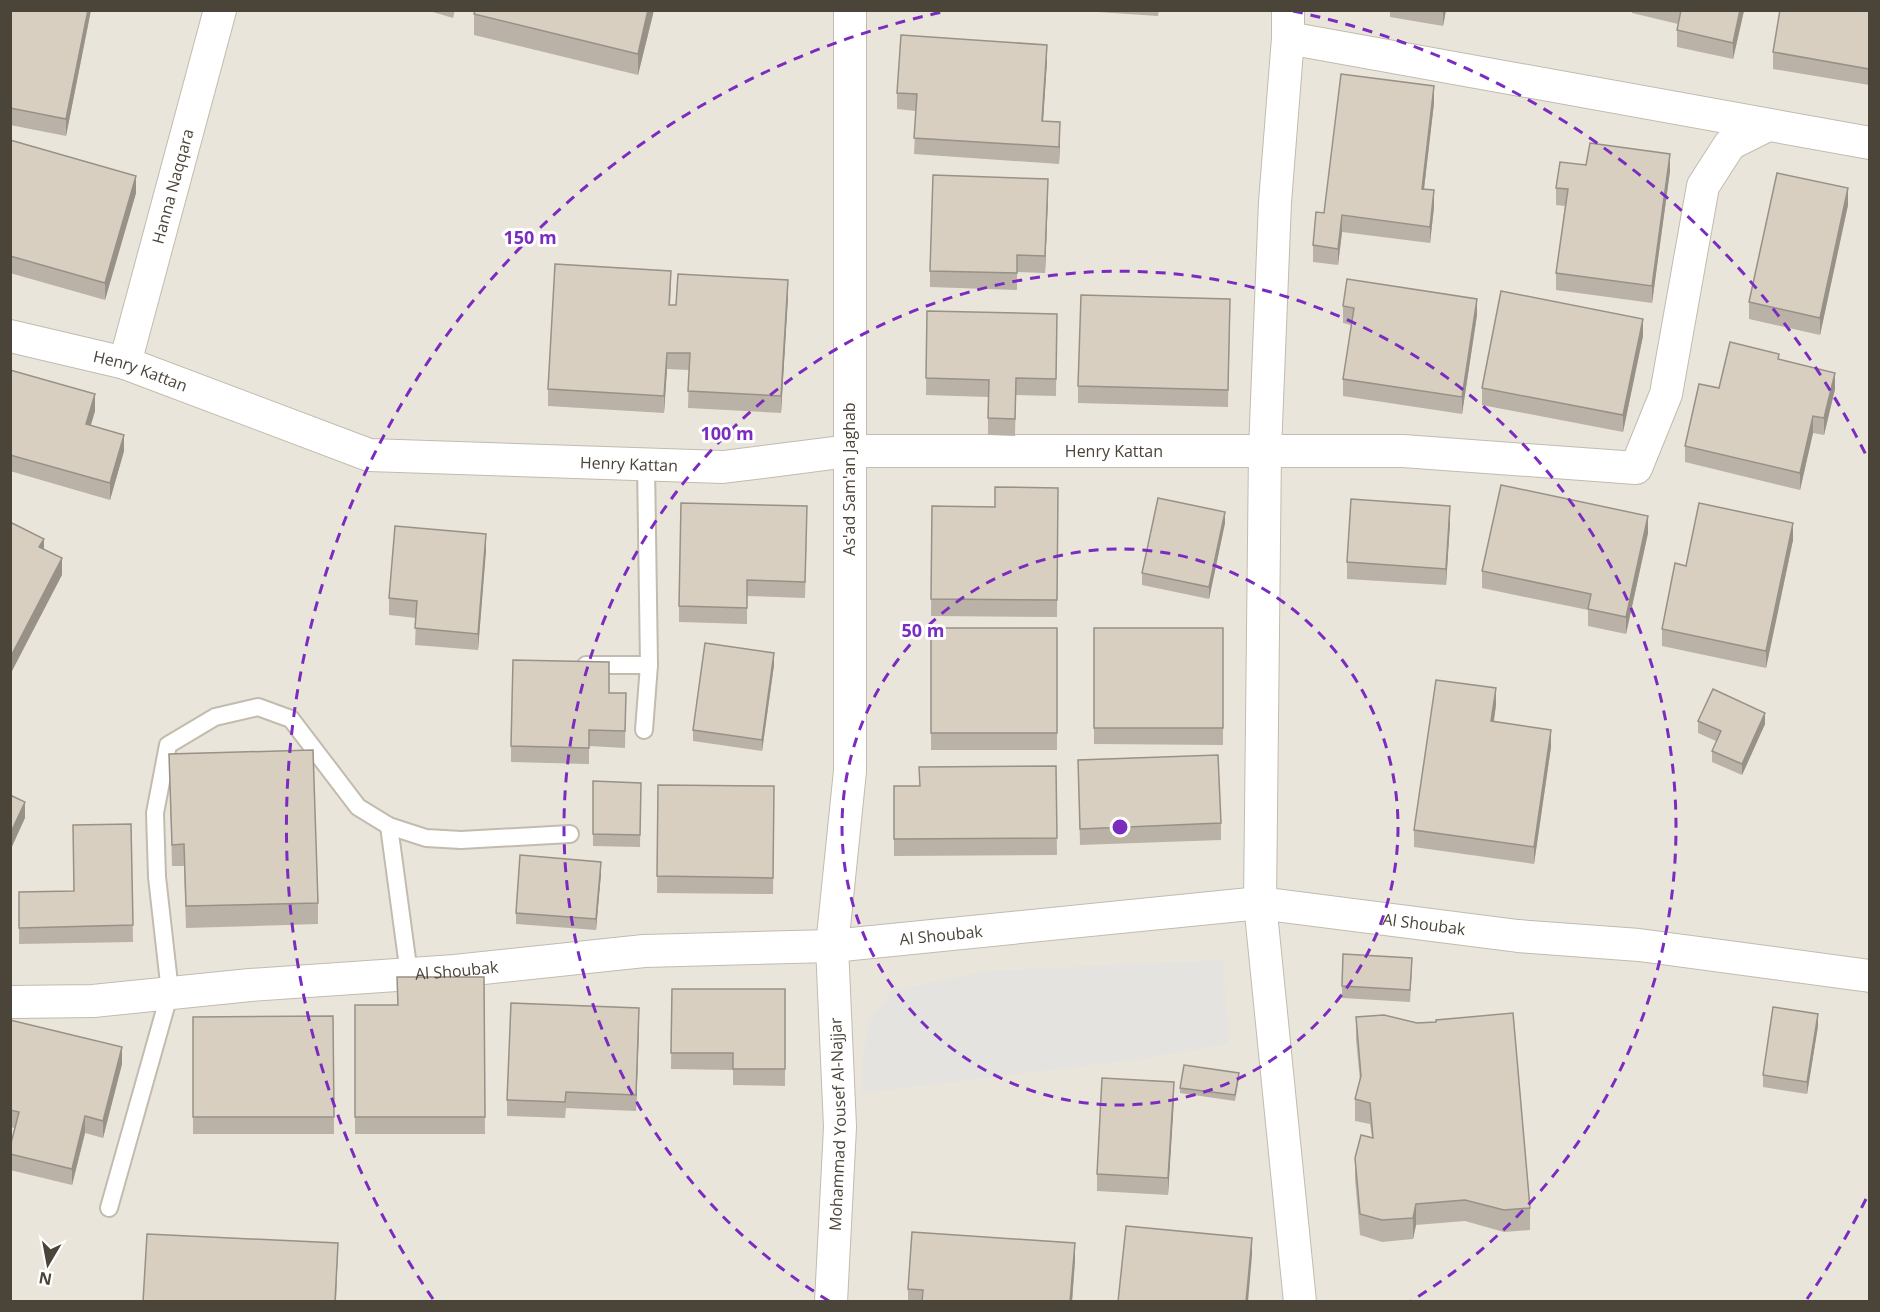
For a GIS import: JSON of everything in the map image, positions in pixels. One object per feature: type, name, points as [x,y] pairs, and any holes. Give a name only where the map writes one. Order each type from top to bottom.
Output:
[{"type":"street","name":"Hanna Naqqara","points":[[125,363],[220,10]]},
{"type":"street","name":"As'ad Sam'an Jaghab","points":[[832,946],[850,771],[850,10]]},
{"type":"street","points":[[1300,1302],[1260,903],[1265,450],[1275,202],[1288,24],[1869,143]]},
{"type":"street","name":"Henry Kattan","points":[[10,336],[125,363],[369,455],[723,467],[849,452],[1403,451],[1636,468],[1666,394],[1702,186],[1730,144],[1768,124]]},
{"type":"street","name":"Al Shoubak","points":[[10,1002],[93,1001],[170,992],[409,974],[644,951],[832,946],[1260,903],[1518,936],[1639,945],[1869,976]]},
{"type":"street","name":"Mohammad Yousef Al-Najjar","points":[[831,1302],[840,1127],[832,946]]},
{"type":"lane","points":[[644,730],[649,665],[646,465]]},
{"type":"lane","points":[[567,665],[649,665]]},
{"type":"lane","points":[[110,1208],[170,992],[157,877],[155,813],[168,745],[215,717],[258,707],[291,719],[358,807],[389,826],[426,838],[461,840],[570,834]]},
{"type":"lane","points":[[389,826],[409,974]]},
{"type":"shaded area","points":[[11,11],[1869,11],[1869,1301],[11,1301]]},
{"type":"shaded area","points":[[1223,960],[1229,1044],[1133,1060],[862,1093],[862,1058],[869,1022],[892,991],[985,971]]},
{"type":"building","points":[[10,10],[88,10],[66,119],[10,108]]},
{"type":"building","points":[[475,10],[648,10],[638,54],[474,14]]},
{"type":"building","points":[[1681,10],[1740,10],[1733,43],[1677,30]]},
{"type":"building","points":[[1780,10],[1869,10],[1869,69],[1773,52]]},
{"type":"building","points":[[901,35],[1047,45],[1042,121],[1060,122],[1059,147],[914,138],[917,94],[897,93]]},
{"type":"building","points":[[1341,74],[1434,86],[1422,189],[1434,190],[1430,227],[1342,215],[1338,249],[1313,245],[1316,212],[1324,213]]},
{"type":"building","points":[[10,140],[136,176],[105,283],[10,256]]},
{"type":"building","points":[[1590,143],[1670,154],[1652,286],[1556,273],[1568,189],[1556,188],[1560,162],[1586,165]]},
{"type":"building","points":[[1777,173],[1848,188],[1820,318],[1749,302]]},
{"type":"building","points":[[933,175],[1048,179],[1045,256],[1017,255],[1017,273],[930,271]]},
{"type":"building","points":[[555,264],[671,271],[669,305],[676,305],[678,274],[788,280],[781,396],[688,391],[690,353],[667,353],[664,396],[548,389]]},
{"type":"building","points":[[1347,279],[1477,299],[1462,397],[1343,379],[1354,308],[1343,306]]},
{"type":"building","points":[[1501,291],[1643,319],[1623,415],[1482,388]]},
{"type":"building","points":[[1081,295],[1230,299],[1228,390],[1078,386]]},
{"type":"building","points":[[927,311],[1057,314],[1056,379],[1016,378],[1015,419],[988,418],[989,380],[926,378]]},
{"type":"building","points":[[1730,342],[1779,354],[1778,359],[1835,373],[1824,418],[1813,416],[1800,473],[1685,446],[1699,384],[1719,388]]},
{"type":"building","points":[[10,370],[95,394],[86,424],[124,435],[110,483],[10,455]]},
{"type":"building","points":[[1501,485],[1648,516],[1626,617],[1588,609],[1591,594],[1482,571]]},
{"type":"building","points":[[995,487],[1058,488],[1057,600],[931,599],[932,506],[995,507]]},
{"type":"building","points":[[1158,498],[1225,512],[1209,587],[1142,573]]},
{"type":"building","points":[[1351,499],[1450,506],[1446,569],[1347,562]]},
{"type":"building","points":[[681,503],[807,506],[805,582],[747,580],[747,608],[679,606]]},
{"type":"building","points":[[1699,503],[1793,523],[1766,651],[1662,629],[1675,563],[1686,566]]},
{"type":"building","points":[[10,522],[44,539],[39,547],[62,558],[11,656]]},
{"type":"building","points":[[395,526],[486,534],[478,634],[415,628],[417,601],[389,598]]},
{"type":"building","points":[[931,628],[1057,628],[1057,733],[931,733]]},
{"type":"building","points":[[1094,628],[1223,628],[1223,728],[1094,728]]},
{"type":"building","points":[[705,643],[774,653],[762,740],[693,730]]},
{"type":"building","points":[[513,660],[609,662],[609,693],[626,693],[625,731],[589,730],[589,748],[511,746]]},
{"type":"building","points":[[1436,680],[1496,688],[1491,721],[1551,730],[1534,847],[1414,830]]},
{"type":"building","points":[[1713,689],[1765,713],[1742,764],[1712,751],[1721,731],[1698,721]]},
{"type":"building","points":[[313,750],[318,903],[186,906],[184,844],[172,845],[169,754]]},
{"type":"building","points":[[1218,755],[1221,823],[1080,829],[1078,760]]},
{"type":"building","points":[[1056,766],[1057,838],[894,839],[894,786],[920,786],[919,767]]},
{"type":"building","points":[[593,781],[641,783],[640,835],[593,834]]},
{"type":"building","points":[[658,785],[774,786],[773,878],[657,876]]},
{"type":"building","points":[[10,795],[25,802],[10,834]]},
{"type":"building","points":[[131,824],[133,925],[19,928],[19,892],[74,891],[73,825]]},
{"type":"building","points":[[520,855],[601,862],[596,919],[516,913]]},
{"type":"building","points":[[1343,954],[1412,958],[1410,990],[1342,986]]},
{"type":"building","points":[[397,977],[484,977],[485,1117],[355,1117],[355,1005],[398,1005]]},
{"type":"building","points":[[672,989],[785,989],[785,1069],[733,1069],[733,1053],[671,1053]]},
{"type":"building","points":[[511,1003],[639,1008],[636,1095],[566,1092],[565,1102],[507,1100]]},
{"type":"building","points":[[1773,1007],[1818,1014],[1807,1082],[1763,1075]]},
{"type":"building","points":[[1513,1013],[1530,1208],[1504,1210],[1465,1200],[1416,1204],[1413,1218],[1382,1220],[1360,1214],[1355,1158],[1361,1135],[1373,1138],[1370,1103],[1355,1099],[1361,1076],[1356,1017],[1384,1015],[1417,1023]]},
{"type":"building","points":[[333,1016],[334,1117],[193,1117],[193,1017]]},
{"type":"building","points":[[10,1020],[122,1047],[103,1121],[85,1116],[72,1169],[10,1154],[19,1112],[10,1110]]},
{"type":"building","points":[[1184,1065],[1239,1073],[1235,1095],[1180,1088]]},
{"type":"building","points":[[1102,1078],[1174,1082],[1168,1178],[1097,1174]]},
{"type":"building","points":[[1126,1226],[1252,1238],[1246,1302],[1118,1302]]},
{"type":"building","points":[[912,1232],[1075,1243],[1070,1302],[922,1302],[923,1290],[908,1289]]},
{"type":"building","points":[[147,1234],[338,1243],[335,1302],[143,1302]]}]
